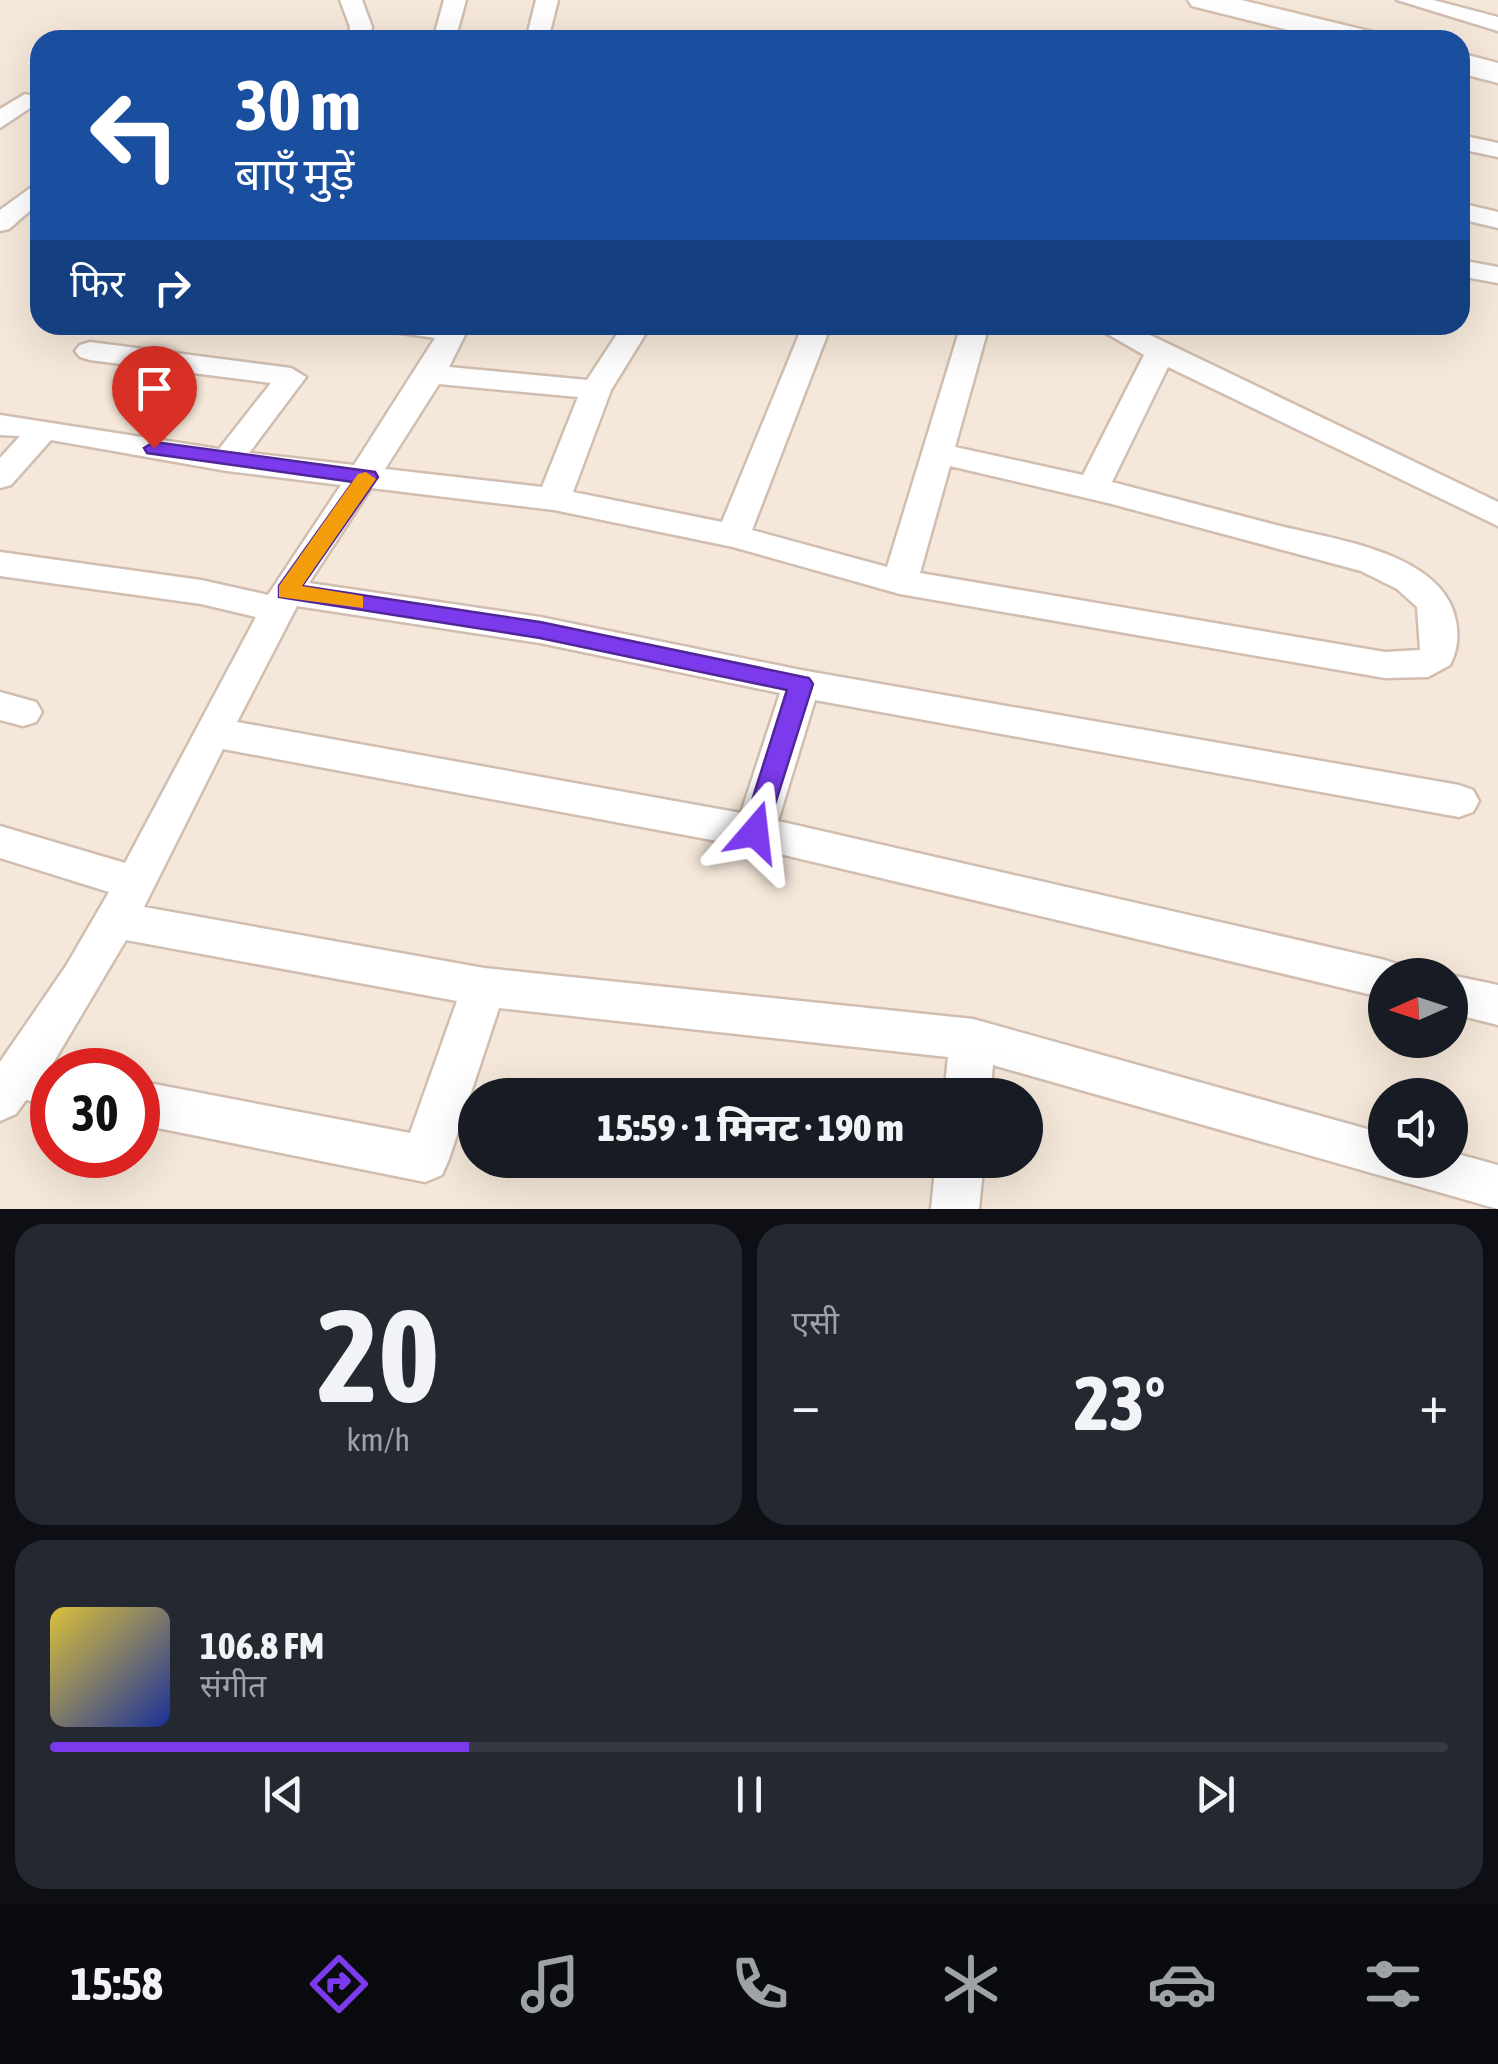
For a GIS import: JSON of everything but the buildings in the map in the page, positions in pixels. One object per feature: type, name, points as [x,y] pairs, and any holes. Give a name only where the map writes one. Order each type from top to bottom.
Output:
[{"type":"street","points":[[350,0],[360,30]]},
{"type":"street","points":[[447,30],[455,0]]},
{"type":"street","points":[[540,30],[546,0]]},
{"type":"street","points":[[1202,0],[1240,4],[1331,30]]},
{"type":"street","points":[[1408,0],[1498,24]]},
{"type":"street","points":[[1470,66],[1498,73]]},
{"type":"street","points":[[0,121],[24,100]]},
{"type":"street","points":[[1470,144],[1498,150]]},
{"type":"street","points":[[1,222],[30,197]]},
{"type":"street","points":[[1470,213],[1498,220]]},
{"type":"street","points":[[1470,270],[1498,275]]},
{"type":"street","points":[[23,1087],[127,902],[282,600],[367,477],[450,335]]},
{"type":"street","points":[[554,499],[596,390],[631,335]]},
{"type":"street","points":[[733,536],[813,335]]},
{"type":"street","points":[[900,582],[972,335]]},
{"type":"street","points":[[1127,335],[1498,515]]},
{"type":"street","points":[[90,351],[291,377],[227,461]]},
{"type":"street","points":[[1094,486],[1161,351]]},
{"type":"street","points":[[431,374],[596,390]]},
{"type":"street","points":[[0,426],[44,429],[227,461],[554,499],[733,536],[900,582],[1385,665],[1428,664],[1437,656],[1440,621],[1433,603],[1422,590],[1373,563],[1094,486],[940,454]]},
{"type":"street","points":[[0,478],[44,429]]},
{"type":"street","points":[[0,564],[201,592],[540,630],[801,684],[1459,801]]},
{"type":"street","points":[[755,832],[801,684]]},
{"type":"street","points":[[212,732],[755,832],[1368,975]]},
{"type":"street","points":[[0,842],[127,902],[484,987],[973,1039],[1368,1151]]},
{"type":"street","points":[[160,1106],[425,1160],[484,987]]},
{"type":"street","points":[[1468,998],[1498,1005]]},
{"type":"street","points":[[969,1078],[973,1039]]},
{"type":"street","points":[[954,1209],[958,1178]]},
{"type":"street","points":[[1460,1178],[1498,1189]]},
{"type":"shaded area","points":[[0,0],[1498,0],[1498,1209],[0,1209]]},
{"type":"slow traffic","points":[[355,602],[287,592],[366,479]]},
{"type":"route","points":[[154,448],[227,461],[367,477],[287,592],[540,630],[801,684],[755,832]]}]
